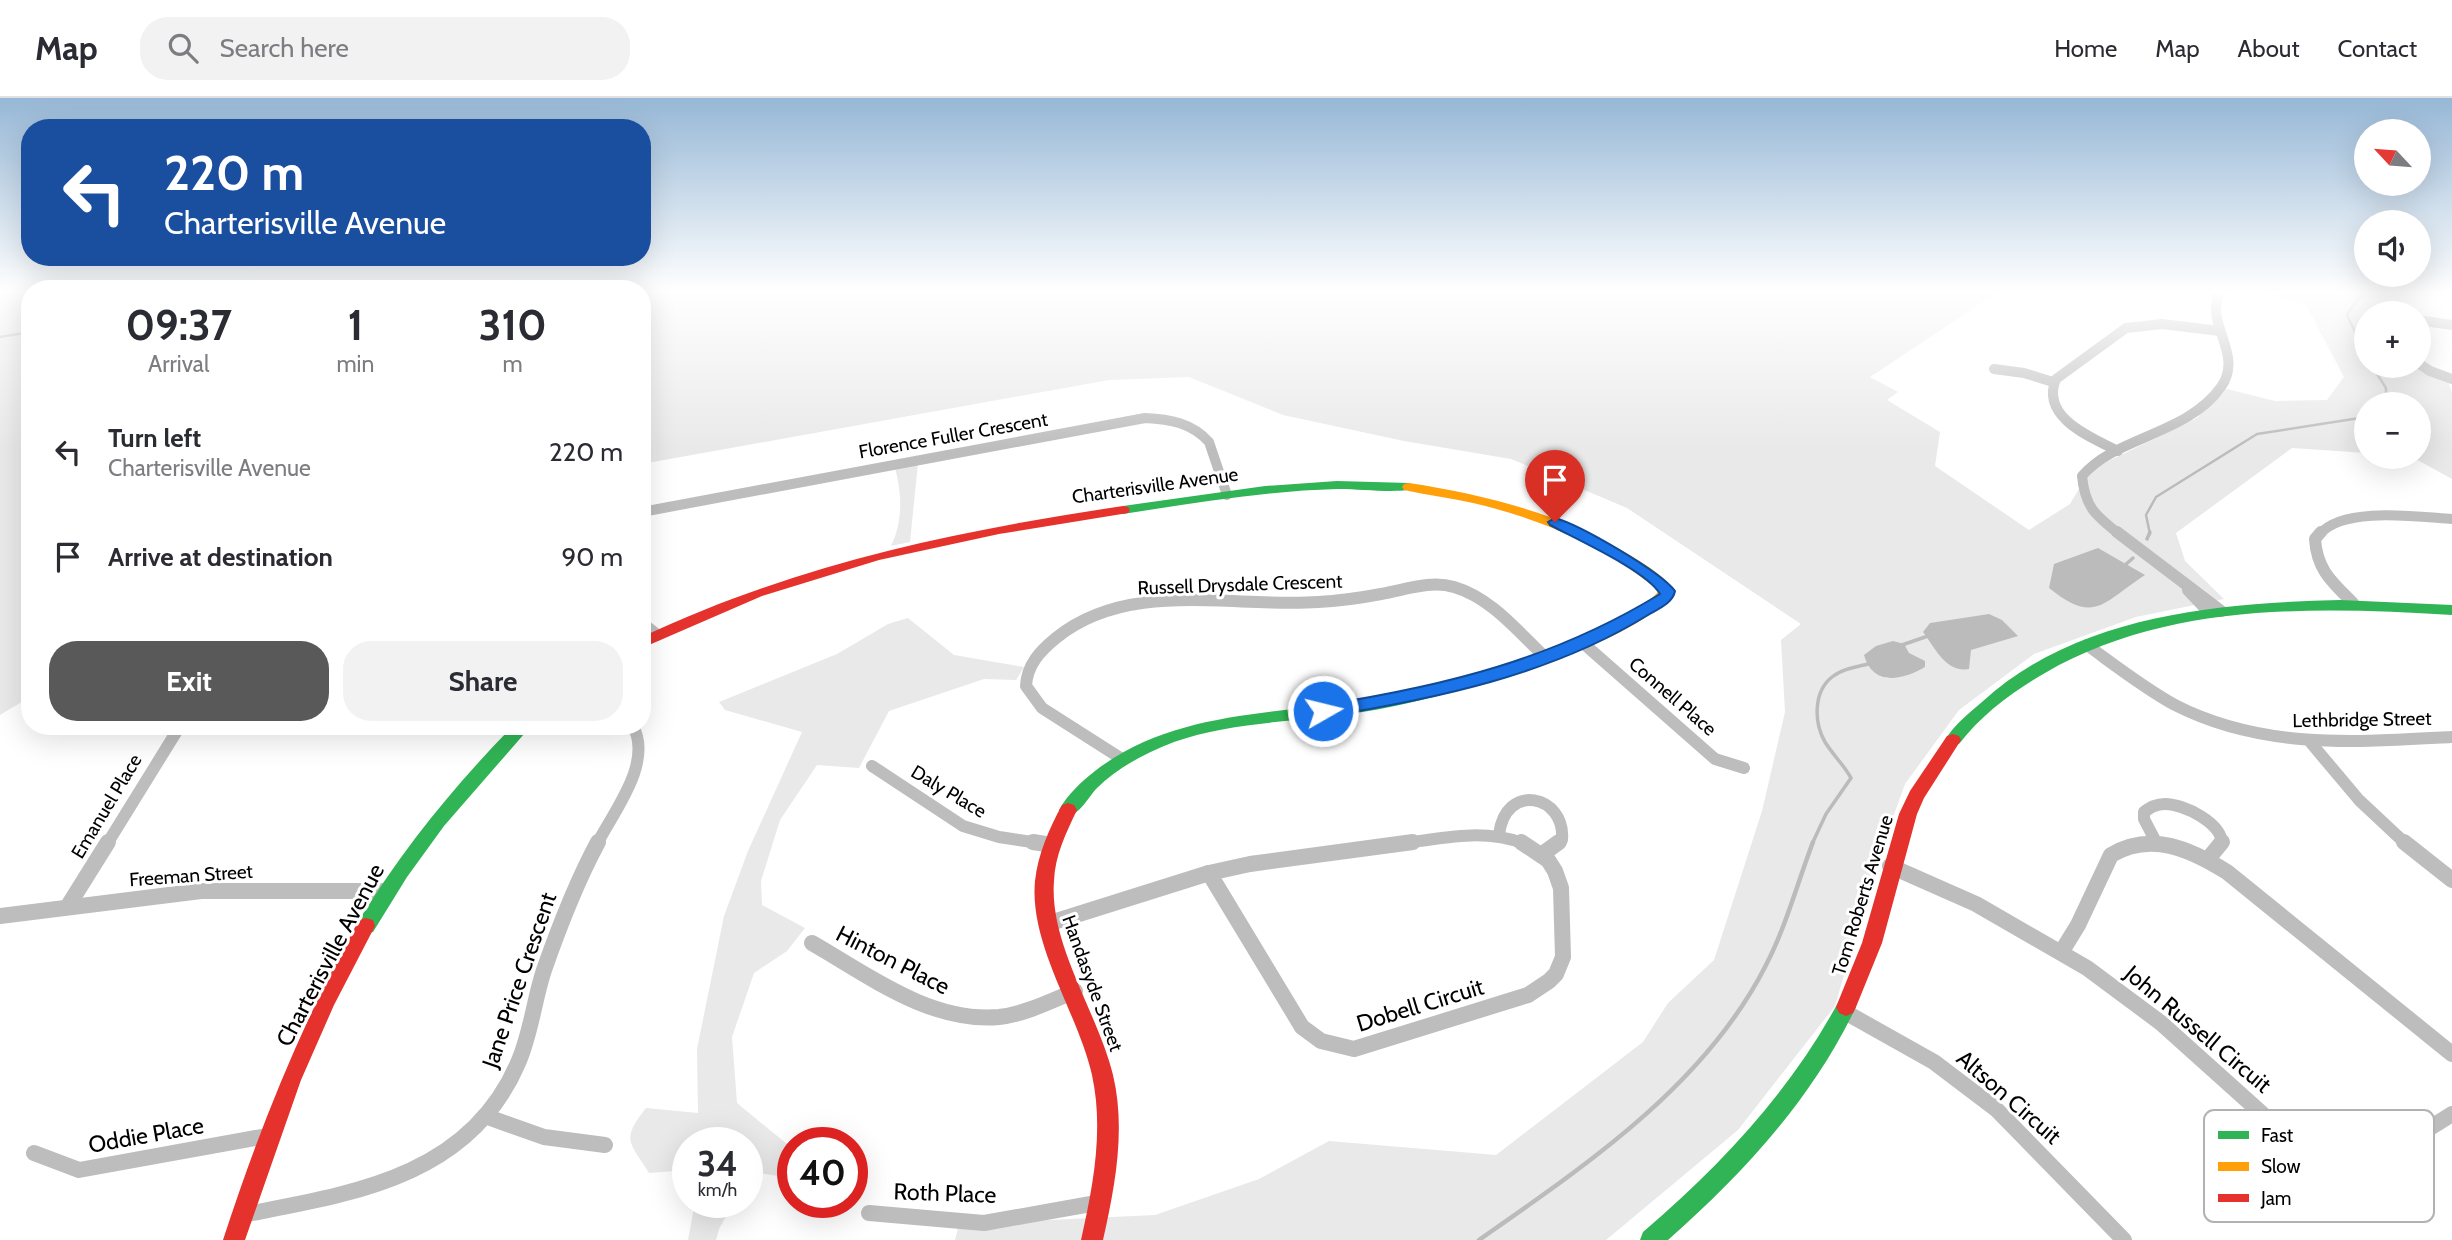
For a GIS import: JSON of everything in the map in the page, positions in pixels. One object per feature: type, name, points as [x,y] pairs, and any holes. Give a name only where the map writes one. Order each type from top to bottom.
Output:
[{"type":"street","points":[[2105,343],[2053,382],[2050,396],[2063,417],[2077,429],[2118,451]]},
{"type":"street","points":[[2215,611],[2190,596],[2187,587],[2108,525],[2084,498],[2081,476],[2094,462],[2180,422],[2213,397],[2224,384],[2231,362],[2226,343]]},
{"type":"street","points":[[1994,369],[2024,373],[2053,382]]},
{"type":"street","points":[[2431,371],[2452,379]]},
{"type":"street","name":"Florence Fuller Crescent","points":[[651,510],[1145,418],[1182,423],[1204,435],[1209,442],[1227,495]]},
{"type":"street","name":"Charterisville Avenue","points":[[651,638],[747,594],[853,563],[1026,525],[1227,495],[1313,487],[1373,485],[1472,497],[1555,522],[1624,559],[1668,591]]},
{"type":"street","points":[[2353,603],[2324,571],[2316,557],[2314,545],[2317,535],[2325,526],[2336,520],[2371,515],[2452,519]]},
{"type":"street","name":"Russell Drysdale Crescent","points":[[1122,759],[1036,703],[1028,692],[1026,675],[1051,640],[1069,627],[1128,605],[1184,600],[1313,602],[1377,595],[1423,585],[1445,585],[1480,598],[1546,658]]},
{"type":"street","name":"Handasyde Street","points":[[1092,1240],[1102,1202],[1109,1132],[1105,1087],[1096,1045],[1047,925],[1044,883],[1052,845],[1069,807],[1098,776],[1122,759],[1163,737],[1194,727],[1228,721],[1345,709],[1408,698],[1494,676],[1583,643],[1663,601],[1668,591]]},
{"type":"street","name":"Tom Roberts Avenue","points":[[1651,1240],[1704,1196],[1756,1144],[1815,1065],[1845,1012],[1873,939],[1890,866],[1914,799],[1950,743],[1978,713],[2010,687],[2087,645],[2129,630],[2215,611],[2353,603],[2452,610]]},
{"type":"street","name":"Connell Place","points":[[1583,643],[1715,758],[1744,768]]},
{"type":"street","name":"Lethbridge Street","points":[[2087,645],[2151,691],[2190,712],[2256,734],[2311,743],[2452,737]]},
{"type":"street","name":"Emanuel Place","points":[[68,906],[174,735]]},
{"type":"street","name":"Charterisville Avenue","points":[[234,1240],[267,1136],[329,997],[386,891],[421,837],[454,795],[513,735]]},
{"type":"street","name":"Jane Price Crescent","points":[[242,1215],[349,1194],[402,1177],[449,1150],[485,1116],[505,1089],[519,1061],[548,959],[583,870],[638,766],[641,749],[638,735]]},
{"type":"street","points":[[2311,743],[2364,808],[2398,839],[2452,880]]},
{"type":"street","name":"Daly Place","points":[[873,766],[963,826],[999,837],[1052,845]]},
{"type":"street","points":[[1499,835],[1501,819],[1509,807],[1524,800],[1546,804],[1560,815],[1564,822],[1564,834],[1562,840],[1541,855]]},
{"type":"street","points":[[2156,842],[2144,819],[2144,812],[2157,805],[2181,807],[2200,815],[2215,826],[2222,838],[2222,844],[2208,859]]},
{"type":"street","name":"Dobell Circuit","points":[[1047,925],[1209,873],[1250,864],[1474,834],[1499,835],[1526,844],[1541,855],[1560,884],[1565,947],[1563,964],[1554,979],[1528,995],[1354,1049],[1321,1041],[1302,1027],[1209,873]]},
{"type":"street","points":[[2062,951],[2078,925],[2111,855],[2121,847],[2136,843],[2156,842],[2175,846],[2208,859],[2452,1054]]},
{"type":"street","name":"John Russell Circuit","points":[[1890,866],[1976,904],[2062,951],[2161,1023],[2258,1110]]},
{"type":"street","name":"Freeman Street","points":[[0,916],[201,891],[386,891]]},
{"type":"street","name":"Hinton Place","points":[[812,943],[923,1004],[947,1013],[973,1018],[1024,1012],[1074,991]]},
{"type":"street","name":"Altson Circuit","points":[[1845,1012],[1934,1062],[1996,1109],[2124,1240]]},
{"type":"street","name":"John Russell Circuit","points":[[2434,1125],[2452,1114]]},
{"type":"street","points":[[485,1116],[556,1142],[605,1145]]},
{"type":"street","name":"Oddie Place","points":[[34,1153],[79,1170],[267,1136]]},
{"type":"street","name":"Roth Place","points":[[869,1213],[984,1223],[1102,1202]]},
{"type":"shaded area","points":[[0,343],[21,343],[21,702],[0,715]]},
{"type":"shaded area","points":[[651,343],[1921,343],[1870,377],[1898,392],[1887,400],[1940,432],[1935,466],[2029,530],[2070,504],[2090,470],[2197,418],[2227,389],[2275,401],[2327,400],[2344,377],[2326,343],[2354,343],[2354,378],[2431,378],[2431,374],[2447,380],[2452,392],[2452,479],[2431,467],[2431,392],[2354,392],[2354,452],[2292,448],[2176,533],[2185,561],[2224,599],[2136,617],[2034,654],[1959,710],[1905,784],[1879,856],[1835,1006],[1738,1130],[1606,1240],[955,1240],[959,1224],[1155,1215],[1259,1179],[1329,1141],[1496,1155],[1643,1042],[1668,1003],[1714,960],[1762,811],[1785,712],[1781,640],[1801,624],[1627,508],[1511,459],[1404,441],[1283,415],[1189,377],[1109,380],[651,462]]},
{"type":"shaded area","points":[[918,463],[910,542],[891,546],[898,527],[900,507],[895,468]]},
{"type":"shaded area","points":[[2098,548],[2145,575],[2108,601],[2088,608],[2077,606],[2049,588],[2054,564]]},
{"type":"shaded area","points":[[1989,614],[2002,620],[2018,636],[1971,650],[1969,669],[1954,667],[1948,663],[1923,632],[1930,623]]},
{"type":"shaded area","points":[[908,618],[954,655],[1024,667],[1016,680],[984,679],[889,711],[859,768],[817,765],[780,820],[761,881],[762,905],[805,928],[787,951],[754,973],[732,1037],[737,1103],[777,1136],[777,1176],[763,1174],[763,1127],[672,1127],[672,1171],[649,1173],[633,1147],[633,1127],[646,1108],[698,1113],[697,1049],[724,916],[748,851],[802,732],[725,710],[719,702],[837,654],[888,624]]},
{"type":"shaded area","points":[[1893,641],[1904,644],[1909,653],[1925,661],[1925,667],[1907,675],[1890,678],[1874,672],[1864,655],[1876,646]]},
{"type":"shaded area","points":[[692,1218],[725,1218],[716,1240],[688,1240]]},
{"type":"waterway","points":[[2380,378],[2386,392]]},
{"type":"waterway","points":[[2150,533],[2146,515],[2156,497],[2257,434],[2354,419]]},
{"type":"waterway","points":[[2147,539],[2150,533]]},
{"type":"waterway","points":[[2124,566],[2133,558]]},
{"type":"waterway","points":[[1902,645],[1928,636]]},
{"type":"waterway","points":[[1812,844],[1826,814],[1851,778],[1821,734],[1817,717],[1821,691],[1836,674],[1868,664]]},
{"type":"waterway","points":[[1479,1240],[1560,1182],[1639,1120],[1676,1086],[1710,1049],[1740,1010],[1765,967],[1785,921],[1813,842]]},
{"type":"traffic: fast","points":[[1123,510],[1229,494],[1301,487],[1409,487]]},
{"type":"traffic: fast","points":[[1953,740],[1993,700],[2015,683],[2064,655],[2116,634],[2171,620],[2226,611],[2283,606],[2340,605],[2452,610]]},
{"type":"traffic: fast","points":[[1068,810],[1092,782],[1119,761],[1149,745],[1181,734],[1249,720],[1361,706],[1430,692]]},
{"type":"traffic: fast","points":[[366,926],[418,846],[479,772],[514,735]]},
{"type":"traffic: fast","points":[[1651,1240],[1708,1189],[1761,1134],[1807,1074],[1846,1007]]},
{"type":"traffic: slow","points":[[1409,487],[1476,499],[1547,521],[1614,551],[1668,591],[1655,605],[1630,621],[1597,636],[1520,665],[1430,692]]},
{"type":"traffic: jam","points":[[651,639],[698,616],[816,573],[938,542],[1123,510]]},
{"type":"traffic: jam","points":[[1846,1007],[1872,943],[1908,814],[1916,796],[1953,740]]},
{"type":"traffic: jam","points":[[1068,810],[1051,847],[1044,882],[1046,914],[1055,945],[1093,1041],[1106,1098],[1108,1139],[1101,1199],[1092,1240]]},
{"type":"traffic: jam","points":[[234,1240],[291,1080],[326,1002],[366,926]]},
{"type":"route","points":[[1323,711],[1408,698],[1494,676],[1583,643],[1626,622],[1667,596],[1668,591],[1658,582],[1624,559],[1555,522]]}]
